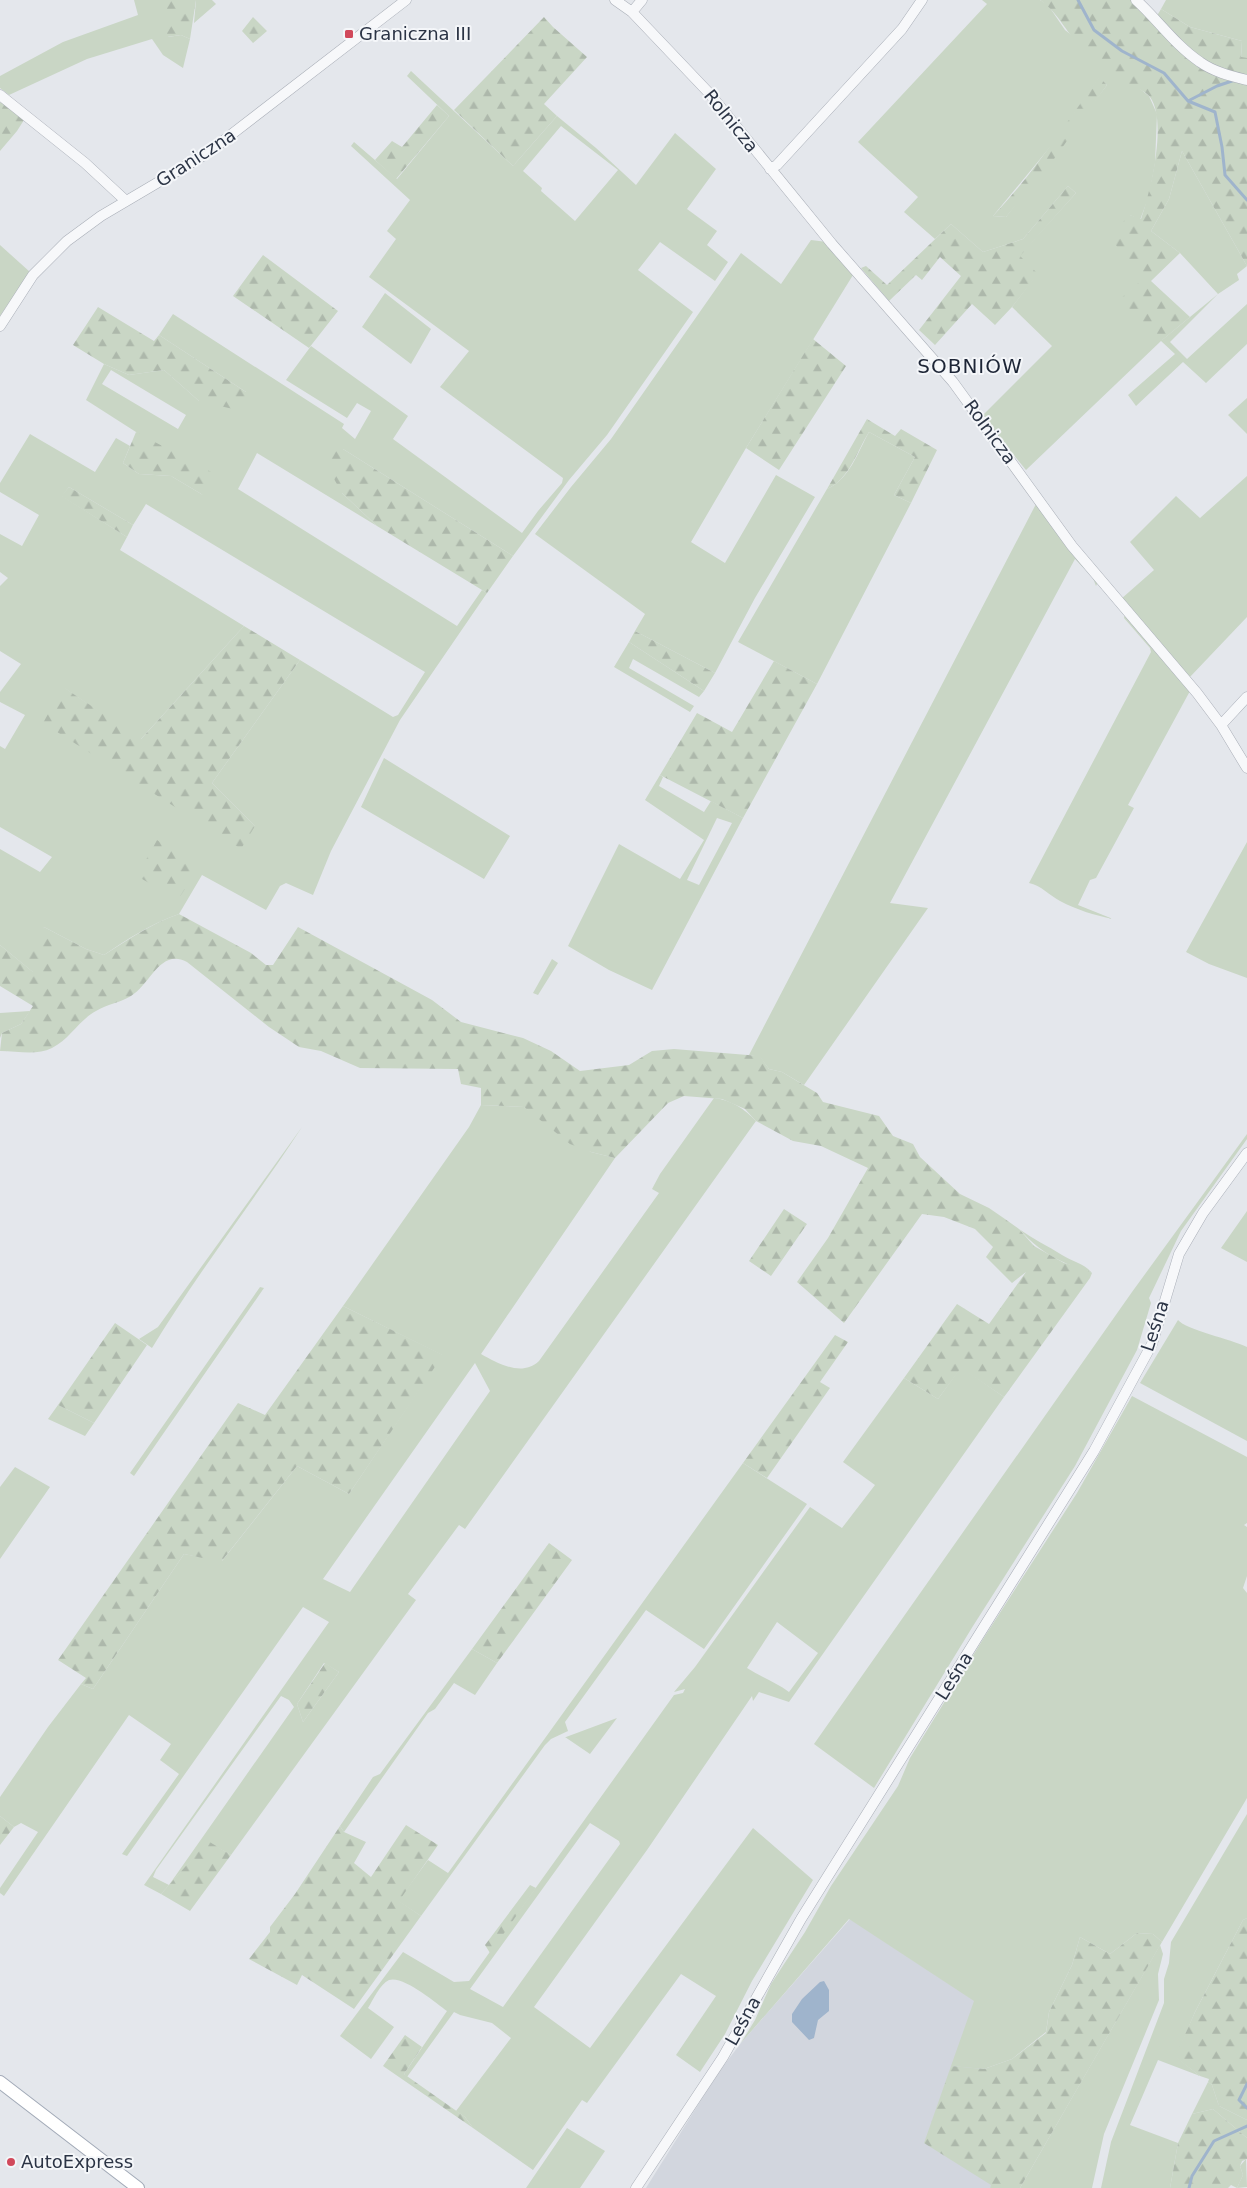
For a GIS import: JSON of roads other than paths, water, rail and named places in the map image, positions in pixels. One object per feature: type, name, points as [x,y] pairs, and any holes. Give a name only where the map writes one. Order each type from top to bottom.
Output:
[{"type":"main road","points":[[0,2082],[138,2188]]},
{"type":"street","name":"Graniczna","points":[[0,326],[33,275],[50,256],[85,226],[206,154],[406,0]]},
{"type":"street","name":"Rolnicza","points":[[615,0],[632,12],[709,93],[770,169],[953,382],[1072,546],[1197,693],[1221,725],[1247,768]]},
{"type":"street","points":[[632,12],[642,0]]},
{"type":"street","points":[[770,169],[784,158],[890,43],[922,0]]},
{"type":"street","points":[[1136,0],[1173,39],[1200,63],[1247,80]]},
{"type":"street","points":[[0,95],[85,163],[126,201]]},
{"type":"street","points":[[1221,725],[1247,697]]},
{"type":"street","name":"Leśna","points":[[636,2188],[723,2057],[801,1919],[1090,1459],[1152,1344],[1179,1254],[1204,1213],[1247,1153]]},
{"type":"water","points":[[824,1981],[829,1990],[829,2011],[818,2020],[814,2038],[809,2040],[792,2022],[792,2014],[802,1999],[820,1982]]},
{"type":"waterway","points":[[1078,0],[1094,30],[1122,51],[1164,73],[1188,101],[1215,112],[1225,175],[1247,200]]},
{"type":"waterway","points":[[1188,101],[1217,86],[1235,80]]},
{"type":"waterway","points":[[1247,2084],[1239,2100],[1247,2108]]},
{"type":"waterway","points":[[1189,2188],[1192,2176],[1214,2141],[1247,2126]]},
{"type":"place","name":"Graniczna III","points":[[349,34]]},
{"type":"place","name":"AutoExpress","points":[[11,2162]]},
{"type":"district","name":"SOBNIÓW","points":[[970,366]]}]
